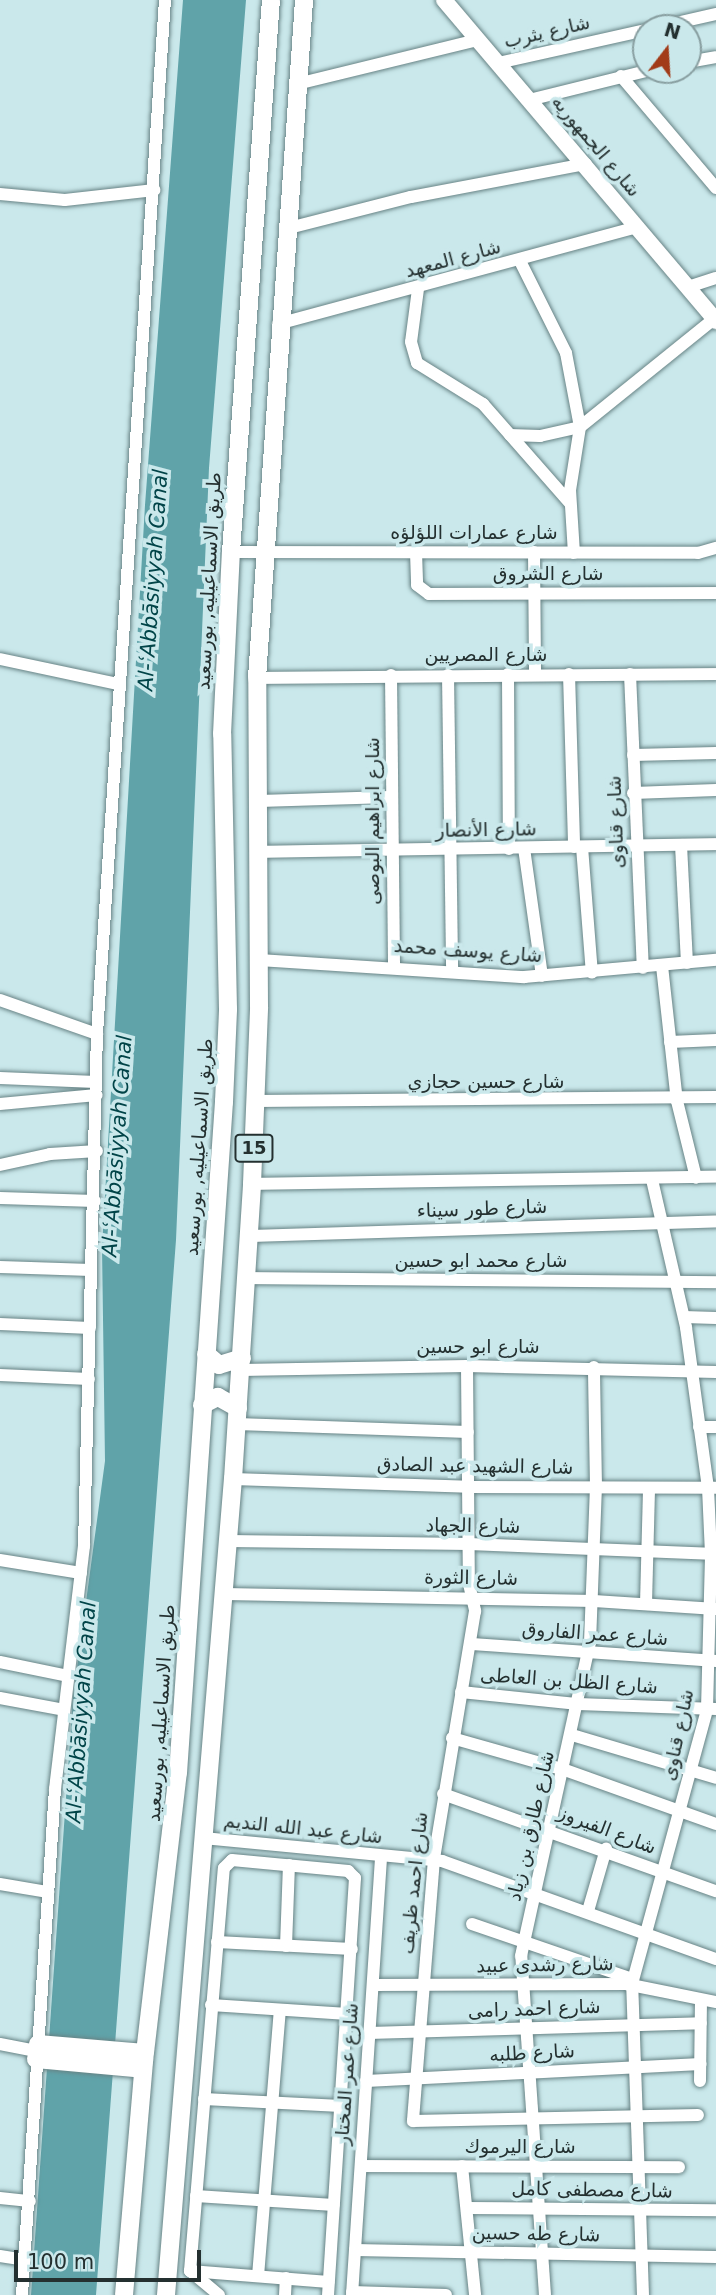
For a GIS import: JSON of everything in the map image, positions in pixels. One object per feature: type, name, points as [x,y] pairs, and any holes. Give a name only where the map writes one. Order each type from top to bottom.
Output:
[{"type":"highway","name":"طريق الاسماعيليه, بورسعيد","points":[[124,2295],[144,2061],[178,1773],[227,1056],[222,788],[231,552],[271,0]]},
{"type":"highway","name":"15","points":[[166,2295],[225,1594],[249,1236],[256,1101],[259,960],[257,678],[262,552],[304,0]]},
{"type":"highway","points":[[206,1354],[219,1365],[241,1364]]},
{"type":"highway","points":[[202,1405],[218,1397],[238,1416]]},
{"type":"highway","points":[[39,2052],[144,2061]]},
{"type":"main road","name":"شارع الجمهوريه","points":[[444,0],[586,164],[715,320]]},
{"type":"street","points":[[22,2295],[48,1892],[64,1710],[81,1573],[97,1151],[97,1034],[165,0]]},
{"type":"street","name":"شارع يثرب","points":[[498,63],[632,33]]},
{"type":"street","points":[[297,84],[477,40]]},
{"type":"street","points":[[529,100],[632,74]]},
{"type":"street","points":[[621,76],[713,181]]},
{"type":"street","points":[[285,229],[411,197],[586,164]]},
{"type":"street","points":[[0,194],[65,200],[154,190]]},
{"type":"street","name":"شارع المعهد","points":[[278,324],[418,289],[637,228]]},
{"type":"street","points":[[520,261],[566,353],[580,427],[571,504],[574,553]]},
{"type":"street","points":[[688,287],[716,278]]},
{"type":"street","points":[[418,289],[411,342],[417,363],[475,397],[571,504]]},
{"type":"street","points":[[510,435],[540,436],[580,427],[715,320]]},
{"type":"street","name":"شارع عمارات اللؤلؤه","points":[[231,552],[698,553],[716,548]]},
{"type":"street","name":"شارع الشروق","points":[[416,552],[416,585],[423,592],[716,593]]},
{"type":"street","points":[[534,552],[535,674]]},
{"type":"street","points":[[0,659],[118,684]]},
{"type":"street","points":[[508,674],[509,849]]},
{"type":"street","points":[[569,674],[578,847],[592,973]]},
{"type":"street","name":"شارع قناوى","points":[[630,674],[635,846],[643,968]]},
{"type":"street","name":"شارع المصريين","points":[[257,678],[716,674]]},
{"type":"street","name":"شارع ابراهيم البوصى","points":[[391,675],[394,967]]},
{"type":"street","points":[[448,675],[452,972]]},
{"type":"street","points":[[633,755],[716,753]]},
{"type":"street","points":[[633,793],[716,790]]},
{"type":"street","points":[[257,802],[391,797]]},
{"type":"street","name":"شارع الأنصار","points":[[258,852],[716,844]]},
{"type":"street","points":[[681,845],[687,963]]},
{"type":"street","points":[[524,848],[542,976]]},
{"type":"street","name":"شارع يوسف محمد","points":[[259,960],[542,976],[716,960]]},
{"type":"street","points":[[662,966],[677,1101],[696,1178]]},
{"type":"street","points":[[0,1000],[97,1034]]},
{"type":"street","points":[[670,1042],[716,1040]]},
{"type":"street","points":[[0,1078],[97,1088]]},
{"type":"street","points":[[0,1104],[97,1088]]},
{"type":"street","name":"شارع حسين حجازي","points":[[256,1101],[677,1101],[716,1097]]},
{"type":"street","points":[[0,1165],[50,1154],[97,1151]]},
{"type":"street","points":[[252,1184],[716,1177]]},
{"type":"street","name":"شارع قناوى","points":[[643,2295],[633,1982],[692,1769],[712,1709],[713,1661],[712,1488],[699,1427],[684,1317],[652,1180]]},
{"type":"street","points":[[0,1198],[95,1201]]},
{"type":"street","name":"شارع طور سيناء","points":[[249,1236],[716,1221]]},
{"type":"street","points":[[0,1266],[91,1270]]},
{"type":"street","name":"شارع محمد ابو حسين","points":[[246,1278],[716,1282]]},
{"type":"street","points":[[684,1317],[716,1318]]},
{"type":"street","points":[[0,1324],[90,1328]]},
{"type":"street","name":"شارع ابو حسين","points":[[241,1364],[594,1367],[716,1372]]},
{"type":"street","name":"شارع احمد ظريف","points":[[467,1366],[472,1644],[452,1738],[435,1859],[415,2078],[415,2123],[698,2115]]},
{"type":"street","name":"شارع طارق بن زياد","points":[[545,2295],[522,1985],[522,1942],[552,1829],[588,1655],[594,1601],[594,1367]]},
{"type":"street","points":[[0,1375],[89,1379]]},
{"type":"street","points":[[238,1416],[468,1432]]},
{"type":"street","points":[[699,1427],[716,1427]]},
{"type":"street","name":"شارع الشهيد عبد الصادق","points":[[233,1479],[468,1487],[712,1488]]},
{"type":"street","points":[[646,1604],[649,1488]]},
{"type":"street","name":"شارع الجهاد","points":[[228,1541],[469,1544],[713,1554]]},
{"type":"street","points":[[0,1560],[81,1573]]},
{"type":"street","name":"شارع الثورة","points":[[225,1594],[471,1597],[713,1609]]},
{"type":"street","name":"شارع عمر الفاروق","points":[[472,1644],[588,1655],[713,1661]]},
{"type":"street","points":[[0,1662],[68,1676]]},
{"type":"street","name":"شارع الظل بن العاطى","points":[[461,1692],[578,1704],[712,1709]]},
{"type":"street","points":[[0,1698],[64,1710]]},
{"type":"street","points":[[572,1735],[716,1778]]},
{"type":"street","points":[[452,1738],[565,1770],[716,1824]]},
{"type":"street","name":"شارع الفيروز","points":[[443,1794],[552,1829],[716,1891]]},
{"type":"street","name":"شارع عبد الله النديم","points":[[204,1838],[435,1859],[716,1959]]},
{"type":"street","points":[[587,1911],[606,1849]]},
{"type":"street","name":"شارع عمر المختار","points":[[352,2294],[381,1856]]},
{"type":"street","points":[[227,1863],[289,1866],[353,1874],[352,1949],[328,2288],[286,2278],[190,2271],[211,2005],[227,1863]]},
{"type":"street","points":[[286,1946],[289,1866]]},
{"type":"street","points":[[0,1884],[48,1892]]},
{"type":"street","points":[[471,1924],[633,1982]]},
{"type":"street","points":[[217,1942],[352,1949]]},
{"type":"street","name":"شارع رشدى عبيد","points":[[373,1985],[633,1982],[716,2002]]},
{"type":"street","points":[[700,2081],[701,2000]]},
{"type":"street","points":[[211,2005],[348,2014]]},
{"type":"street","points":[[258,2276],[280,2011]]},
{"type":"street","name":"شارع احمد رامى","points":[[369,2033],[701,2023]]},
{"type":"street","points":[[0,2044],[39,2052]]},
{"type":"street","name":"شارع طلبه","points":[[366,2081],[701,2064]]},
{"type":"street","points":[[204,2099],[341,2106]]},
{"type":"street","name":"شارع اليرموك","points":[[360,2166],[679,2167]]},
{"type":"street","points":[[462,2166],[475,2295]]},
{"type":"street","points":[[196,2196],[334,2205]]},
{"type":"street","points":[[0,2198],[30,2201]]},
{"type":"street","name":"شارع مصطفى كامل","points":[[467,2208],[641,2212],[716,2210]]},
{"type":"street","name":"شارع طه حسين","points":[[355,2250],[716,2257]]},
{"type":"street","points":[[0,2256],[25,2260]]},
{"type":"street","points":[[190,2271],[219,2295]]},
{"type":"street","points":[[285,2295],[286,2278]]},
{"type":"street","points":[[352,2294],[446,2295]]},
{"type":"water","name":"Al-ʿAbbāsiyyah Canal","points":[[183,0],[246,0],[209,468],[176,1240],[96,2295],[31,2295],[73,1698],[105,1461],[102,1247],[145,505]]}]
